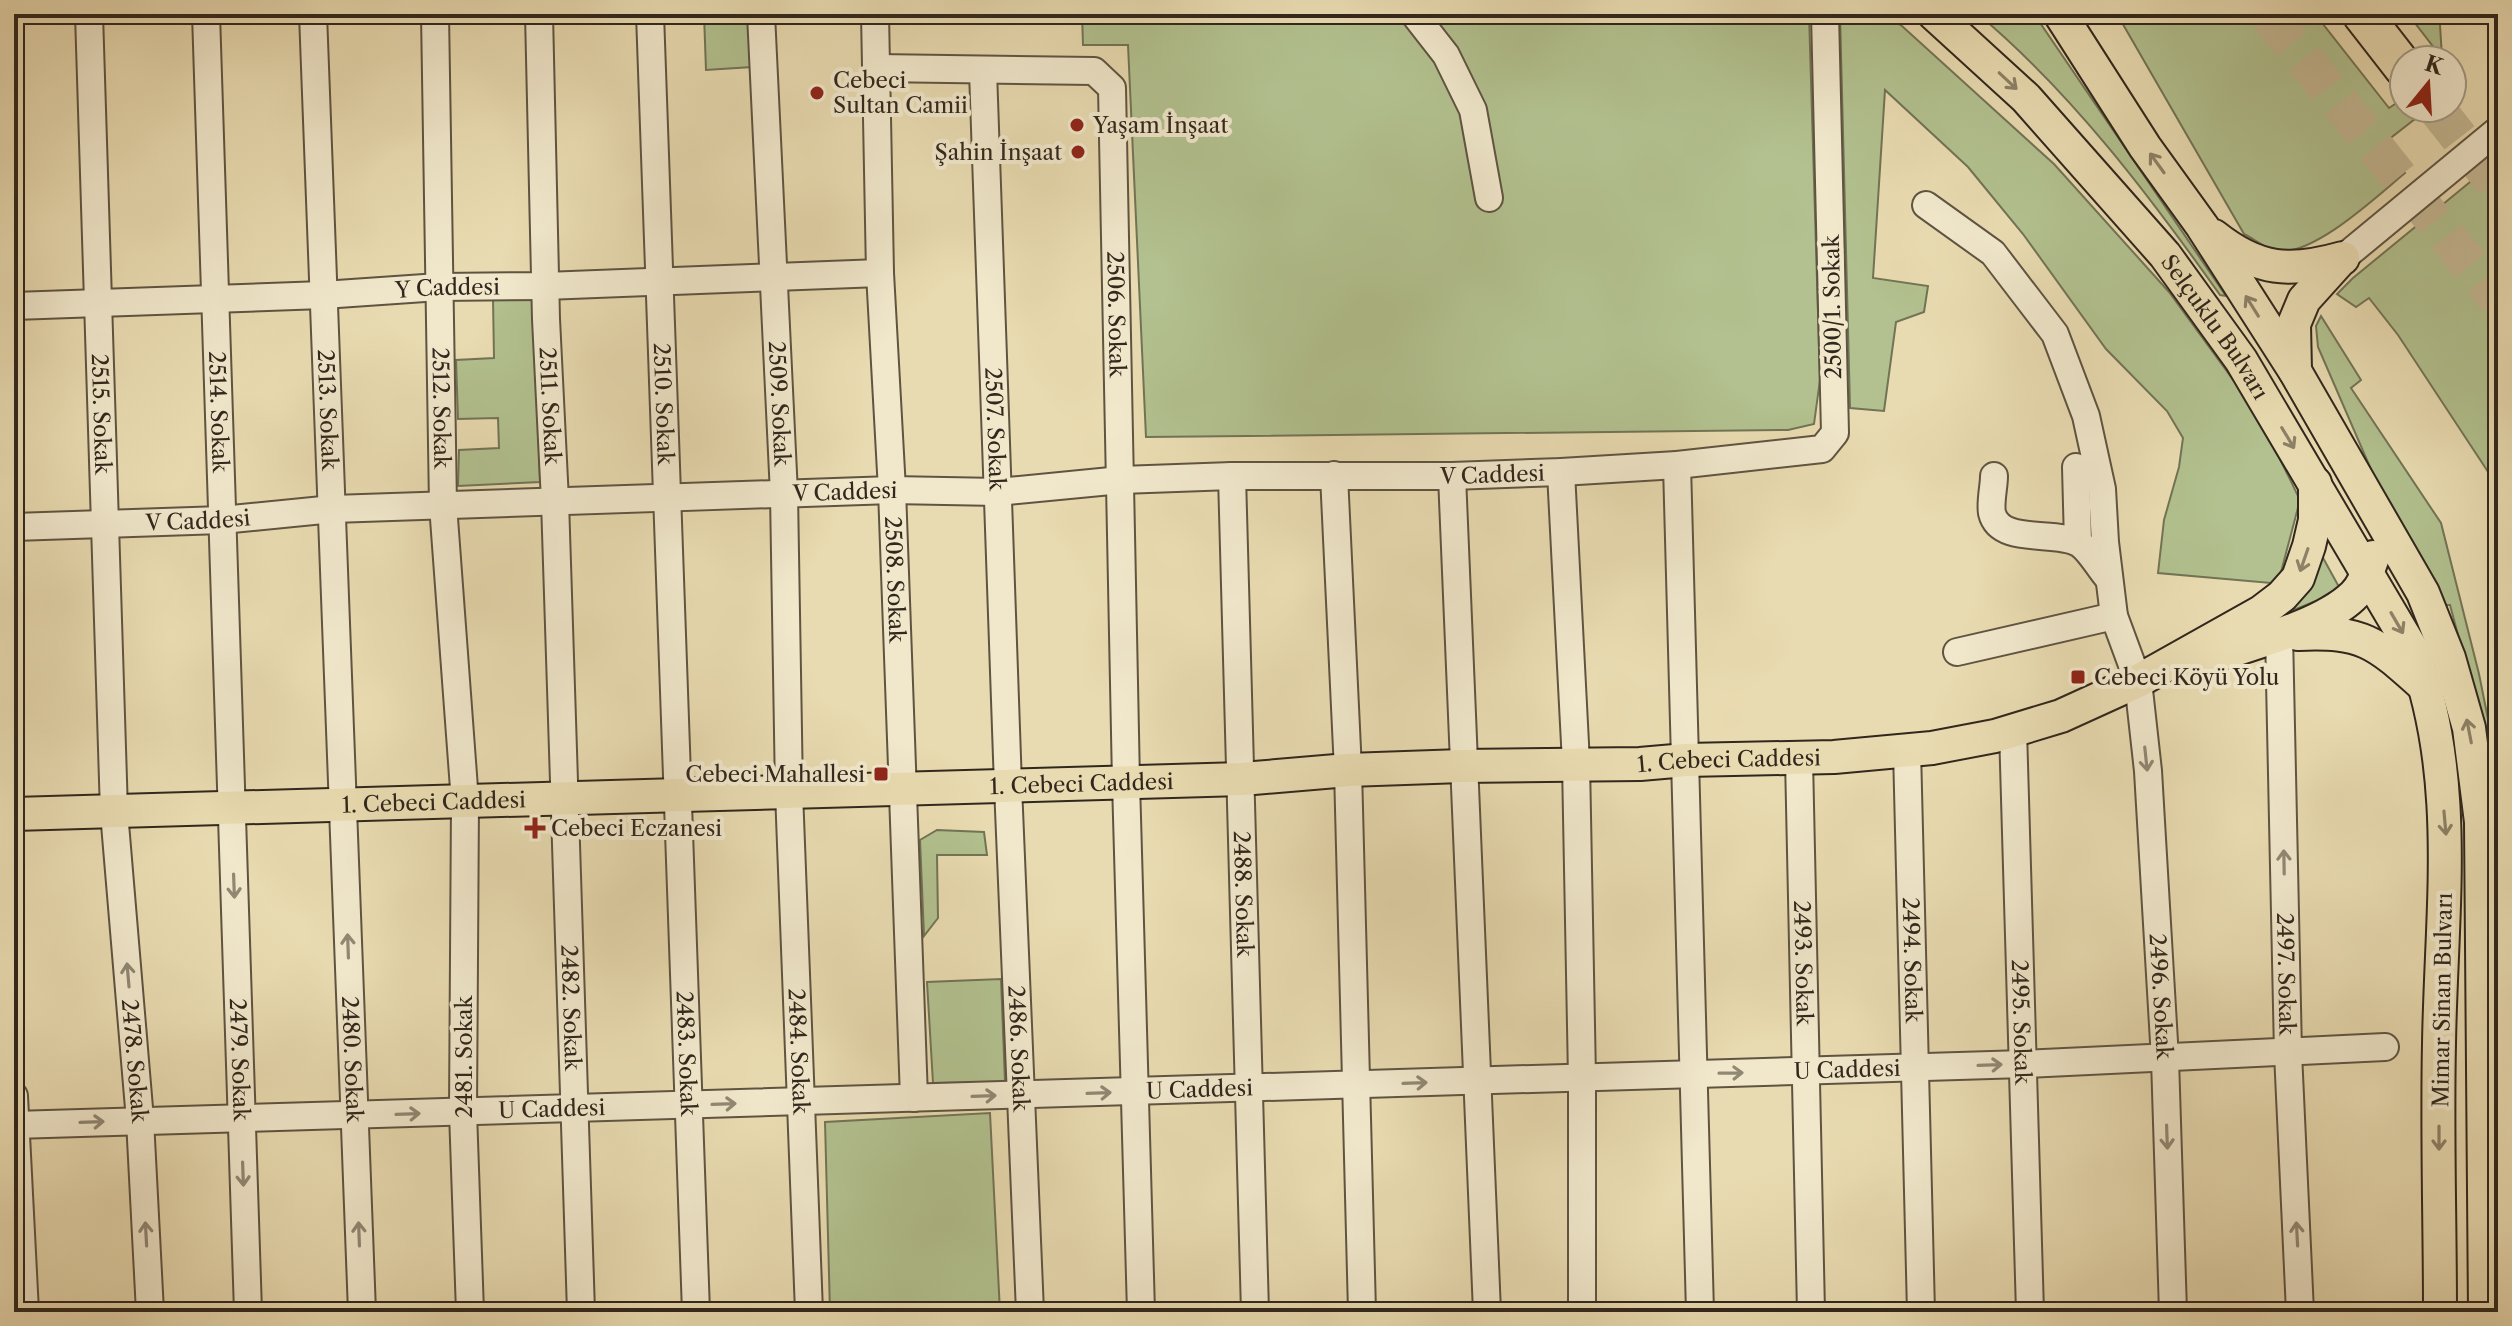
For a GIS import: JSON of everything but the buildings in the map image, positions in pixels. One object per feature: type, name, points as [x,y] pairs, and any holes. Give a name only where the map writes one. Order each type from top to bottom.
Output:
[{"type":"highway","points":[[2362,14],[2388,47]]},
{"type":"main road","name":"Selçuklu Bulvarı","points":[[2060,14],[2295,371],[2375,509]]},
{"type":"main road","name":"Selçuklu Bulvarı","points":[[1944,19],[2026,98],[2165,255],[2241,360],[2413,651],[2428,690]]},
{"type":"main road","points":[[2202,226],[2229,247],[2259,264],[2288,268],[2314,266],[2343,258]]},
{"type":"main road","points":[[2295,371],[2294,324],[2304,300],[2343,258]]},
{"type":"main road","points":[[2138,681],[2261,612],[2282,596],[2298,578],[2309,546],[2315,520],[2315,483]]},
{"type":"main road","points":[[2138,681],[2279,634],[2328,613],[2352,597],[2367,575],[2376,547],[2375,509]]},
{"type":"main road","name":"Mimar Sinan Bulvarı","points":[[2375,509],[2423,593],[2449,658],[2469,728],[2481,822],[2485,1312]]},
{"type":"main road","points":[[2279,634],[2335,632],[2357,637],[2396,661],[2428,690]]},
{"type":"main road","name":"1. Cebeci Caddesi","points":[[14,814],[1242,779],[1348,770],[1462,766],[1799,759],[1932,748],[2013,730],[2061,716],[2138,681]]},
{"type":"main road","name":"Mimar Sinan Bulvarı","points":[[2428,690],[2434,718],[2446,833],[2439,1043],[2440,1312]]},
{"type":"street","name":"2515. Sokak","points":[[89,14],[114,812]]},
{"type":"street","name":"2514. Sokak","points":[[206,14],[231,808]]},
{"type":"street","name":"2513. Sokak","points":[[313,14],[343,805]]},
{"type":"street","name":"2512. Sokak","points":[[435,14],[443,505],[465,802]]},
{"type":"street","name":"2511. Sokak","points":[[539,14],[563,799]]},
{"type":"street","name":"2510. Sokak","points":[[650,14],[678,795]]},
{"type":"street","name":"2509. Sokak","points":[[761,14],[784,494],[789,792]]},
{"type":"street","name":"2508. Sokak","points":[[875,14],[880,273],[892,490],[914,1098]]},
{"type":"street","points":[[1414,14],[1446,55],[1473,110],[1489,198]]},
{"type":"street","name":"2500/1. Sokak","points":[[1677,465],[1822,449],[1835,433],[1825,14]]},
{"type":"street","name":"2506. Sokak","points":[[877,68],[1094,71],[1112,88],[1126,782],[1141,1312]]},
{"type":"street","name":"2507. Sokak","points":[[983,71],[1008,786]]},
{"type":"street","points":[[2343,258],[2498,130]]},
{"type":"street","name":"2496. Sokak","points":[[1926,205],[1993,253],[2055,334],[2086,416],[2102,489],[2114,616],[2138,681],[2148,771],[2165,1059],[2173,1312]]},
{"type":"street","name":"Y Caddesi","points":[[14,306],[323,295],[439,287],[880,273]]},
{"type":"street","points":[[1677,465],[1700,1312]]},
{"type":"street","name":"V Caddesi","points":[[14,527],[222,520],[333,509],[892,490],[998,492],[1121,480],[1232,476],[1452,476],[1677,465]]},
{"type":"street","points":[[2076,467],[2078,542]]},
{"type":"street","points":[[1561,472],[1576,763],[1582,1078],[1582,1312]]},
{"type":"street","points":[[1334,475],[1348,770],[1362,1312]]},
{"type":"street","name":"2488. Sokak","points":[[1232,476],[1255,1312]]},
{"type":"street","points":[[1452,476],[1487,1312]]},
{"type":"street","points":[[1994,476],[1992,514],[1998,523],[2019,535],[2049,535],[2078,542],[2110,580]]},
{"type":"street","points":[[1957,652],[2114,616]]},
{"type":"street","name":"2497. Sokak","points":[[2279,634],[2288,1053],[2300,1312]]},
{"type":"street","name":"2495. Sokak","points":[[2013,730],[2030,1312]]},
{"type":"street","name":"2494. Sokak","points":[[1907,750],[1921,1312]]},
{"type":"street","name":"2493. Sokak","points":[[1799,759],[1811,1312]]},
{"type":"street","name":"2486. Sokak","points":[[1008,786],[1030,1312]]},
{"type":"street","name":"2484. Sokak","points":[[789,792],[809,1312]]},
{"type":"street","name":"2483. Sokak","points":[[678,795],[696,1312]]},
{"type":"street","name":"2482. Sokak","points":[[563,799],[581,1312]]},
{"type":"street","name":"2481. Sokak","points":[[465,802],[463,1112],[470,1312]]},
{"type":"street","name":"2480. Sokak","points":[[343,805],[362,1312]]},
{"type":"street","name":"2479. Sokak","points":[[231,808],[248,1312]]},
{"type":"street","name":"2478. Sokak","points":[[114,812],[140,1120],[150,1312]]},
{"type":"street","name":"U Caddesi","points":[[15,1125],[1915,1068],[2385,1047]]},
{"type":"street","points":[[14,1096],[25,1312]]},
{"type":"green space","points":[[704,14],[749,14],[752,67],[706,70]]},
{"type":"green space","points":[[1082,14],[1809,14],[1820,380],[1814,424],[1788,430],[1146,437],[1128,45],[1083,45]]},
{"type":"green space","points":[[1840,14],[1881,14],[1902,26],[2054,164],[2169,292],[2258,414],[2300,500],[2281,572],[2271,583],[2158,573],[2164,520],[2179,467],[2183,438],[2167,411],[2106,349],[2023,234],[1968,167],[1885,90],[1873,278],[1928,286],[1924,312],[1896,322],[1884,411],[1850,408]]},
{"type":"green space","points":[[1978,14],[2034,14],[2226,296],[2220,295],[2137,183],[2077,111]]},
{"type":"green space","points":[[2117,14],[2315,14],[2388,107],[2388,124],[2409,124],[2383,144],[2405,173],[2326,235],[2292,250],[2277,251],[2244,234]]},
{"type":"green space","points":[[2408,14],[2445,14],[2440,25],[2441,44],[2431,44]]},
{"type":"green space","points":[[2498,159],[2498,487],[2398,335],[2369,298],[2356,307],[2337,294]]},
{"type":"green space","points":[[534,298],[540,482],[458,486],[459,450],[499,448],[498,418],[458,419],[456,360],[494,358],[493,299]]},
{"type":"green space","points":[[2321,316],[2361,380],[2351,388],[2441,523],[2479,674],[2493,744],[2498,789],[2498,1248],[2480,717],[2450,605],[2445,605],[2446,616],[2373,474],[2318,347],[2316,326]]},
{"type":"green space","points":[[2322,556],[2339,587],[2316,601],[2279,616]]},
{"type":"green space","points":[[937,830],[984,832],[987,855],[937,855],[938,918],[924,936],[920,840]]},
{"type":"green space","points":[[1001,979],[1005,1082],[933,1083],[927,982]]},
{"type":"green space","points":[[990,1113],[1000,1312],[830,1312],[825,1122]]},
{"type":"tunnel","points":[[2268,14],[2498,300]]},
{"type":"tunnel","points":[[2449,124],[2498,187]]},
{"type":"place","name":"Cebeci Sultan Camii","points":[[817,93]]},
{"type":"place","name":"Yaşam İnşaat","points":[[1077,125]]},
{"type":"place","name":"Şahin İnşaat","points":[[1078,152]]},
{"type":"place","name":"Cebeci Köyü Yolu","points":[[2078,677]]},
{"type":"place","name":"Cebeci Mahallesi","points":[[881,774]]},
{"type":"place","name":"Cebeci Eczanesi","points":[[535,828]]}]
